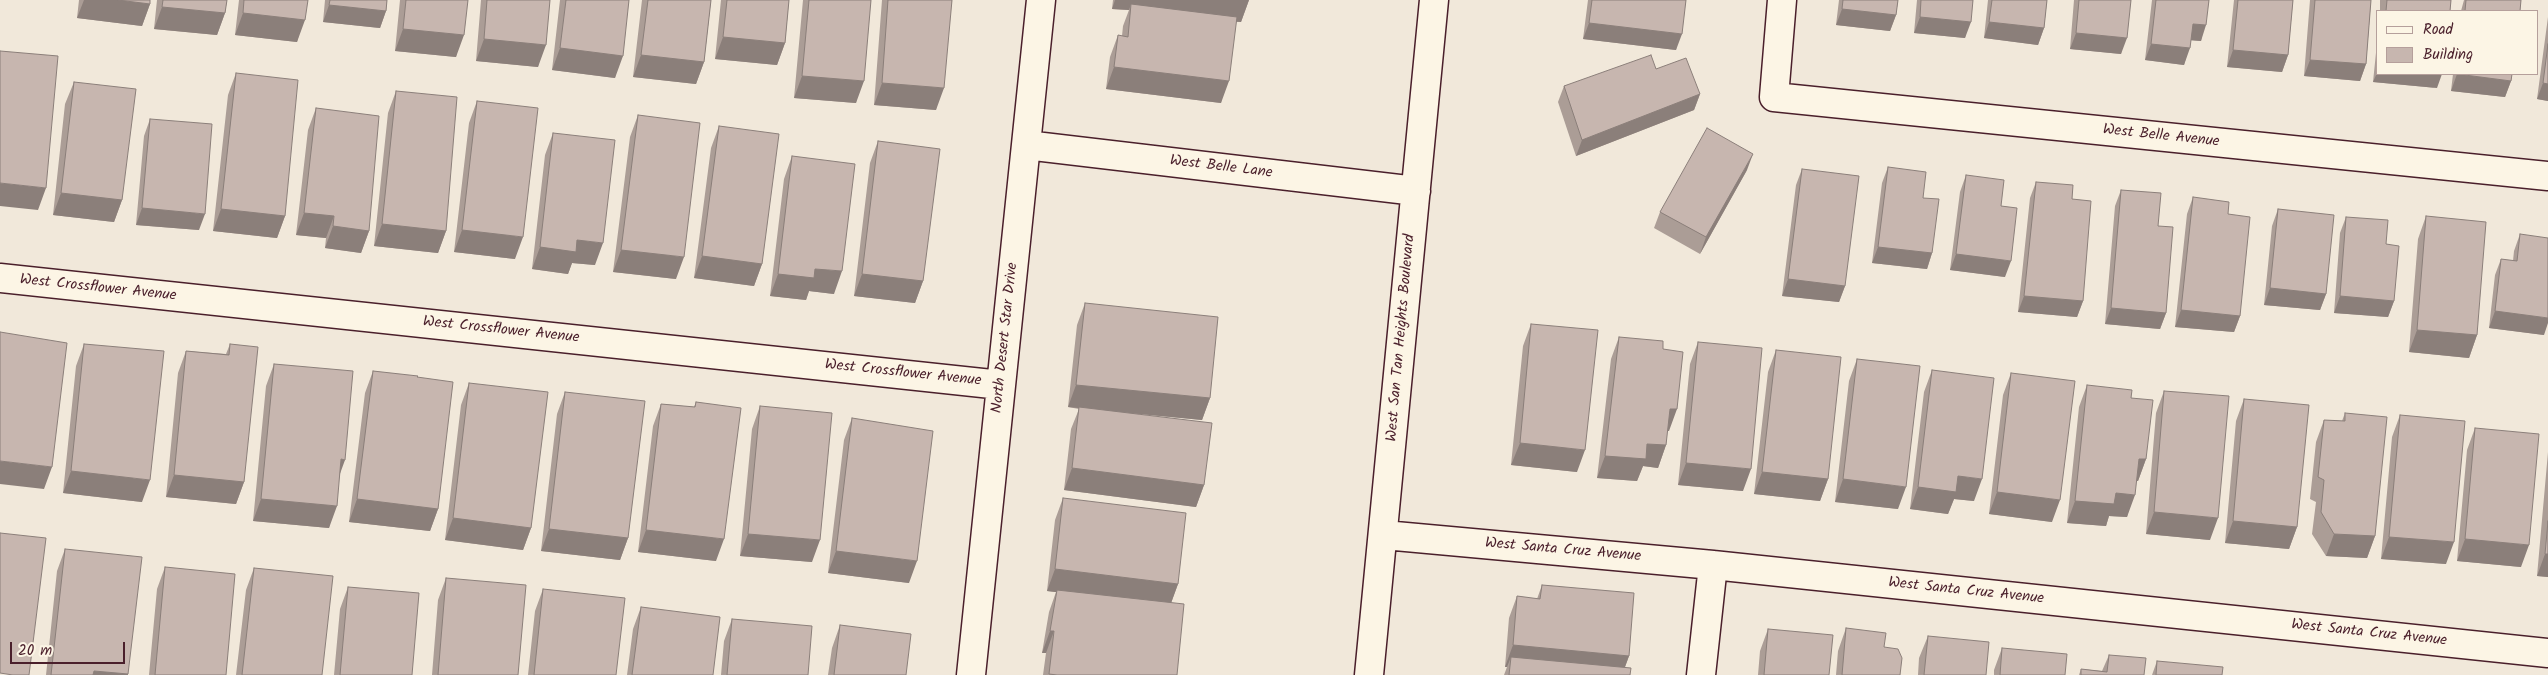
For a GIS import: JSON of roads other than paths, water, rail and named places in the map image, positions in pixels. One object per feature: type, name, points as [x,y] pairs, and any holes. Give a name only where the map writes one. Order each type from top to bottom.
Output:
[{"type":"street","name":"North Desert Star Drive","points":[[971,675],[1041,0]]},
{"type":"street","name":"West San Tan Heights Boulevard","points":[[1369,675],[1434,0]]},
{"type":"street","name":"West Belle Avenue","points":[[1782,0],[1774,98],[2548,176]]},
{"type":"street","name":"West Belle Lane","points":[[1026,145],[1416,191]]},
{"type":"street","name":"West Crossflower Avenue","points":[[0,278],[1002,384]]},
{"type":"street","name":"West Santa Cruz Avenue","points":[[1384,534],[1713,565],[2548,653]]},
{"type":"street","points":[[1701,675],[1713,565]]}]
